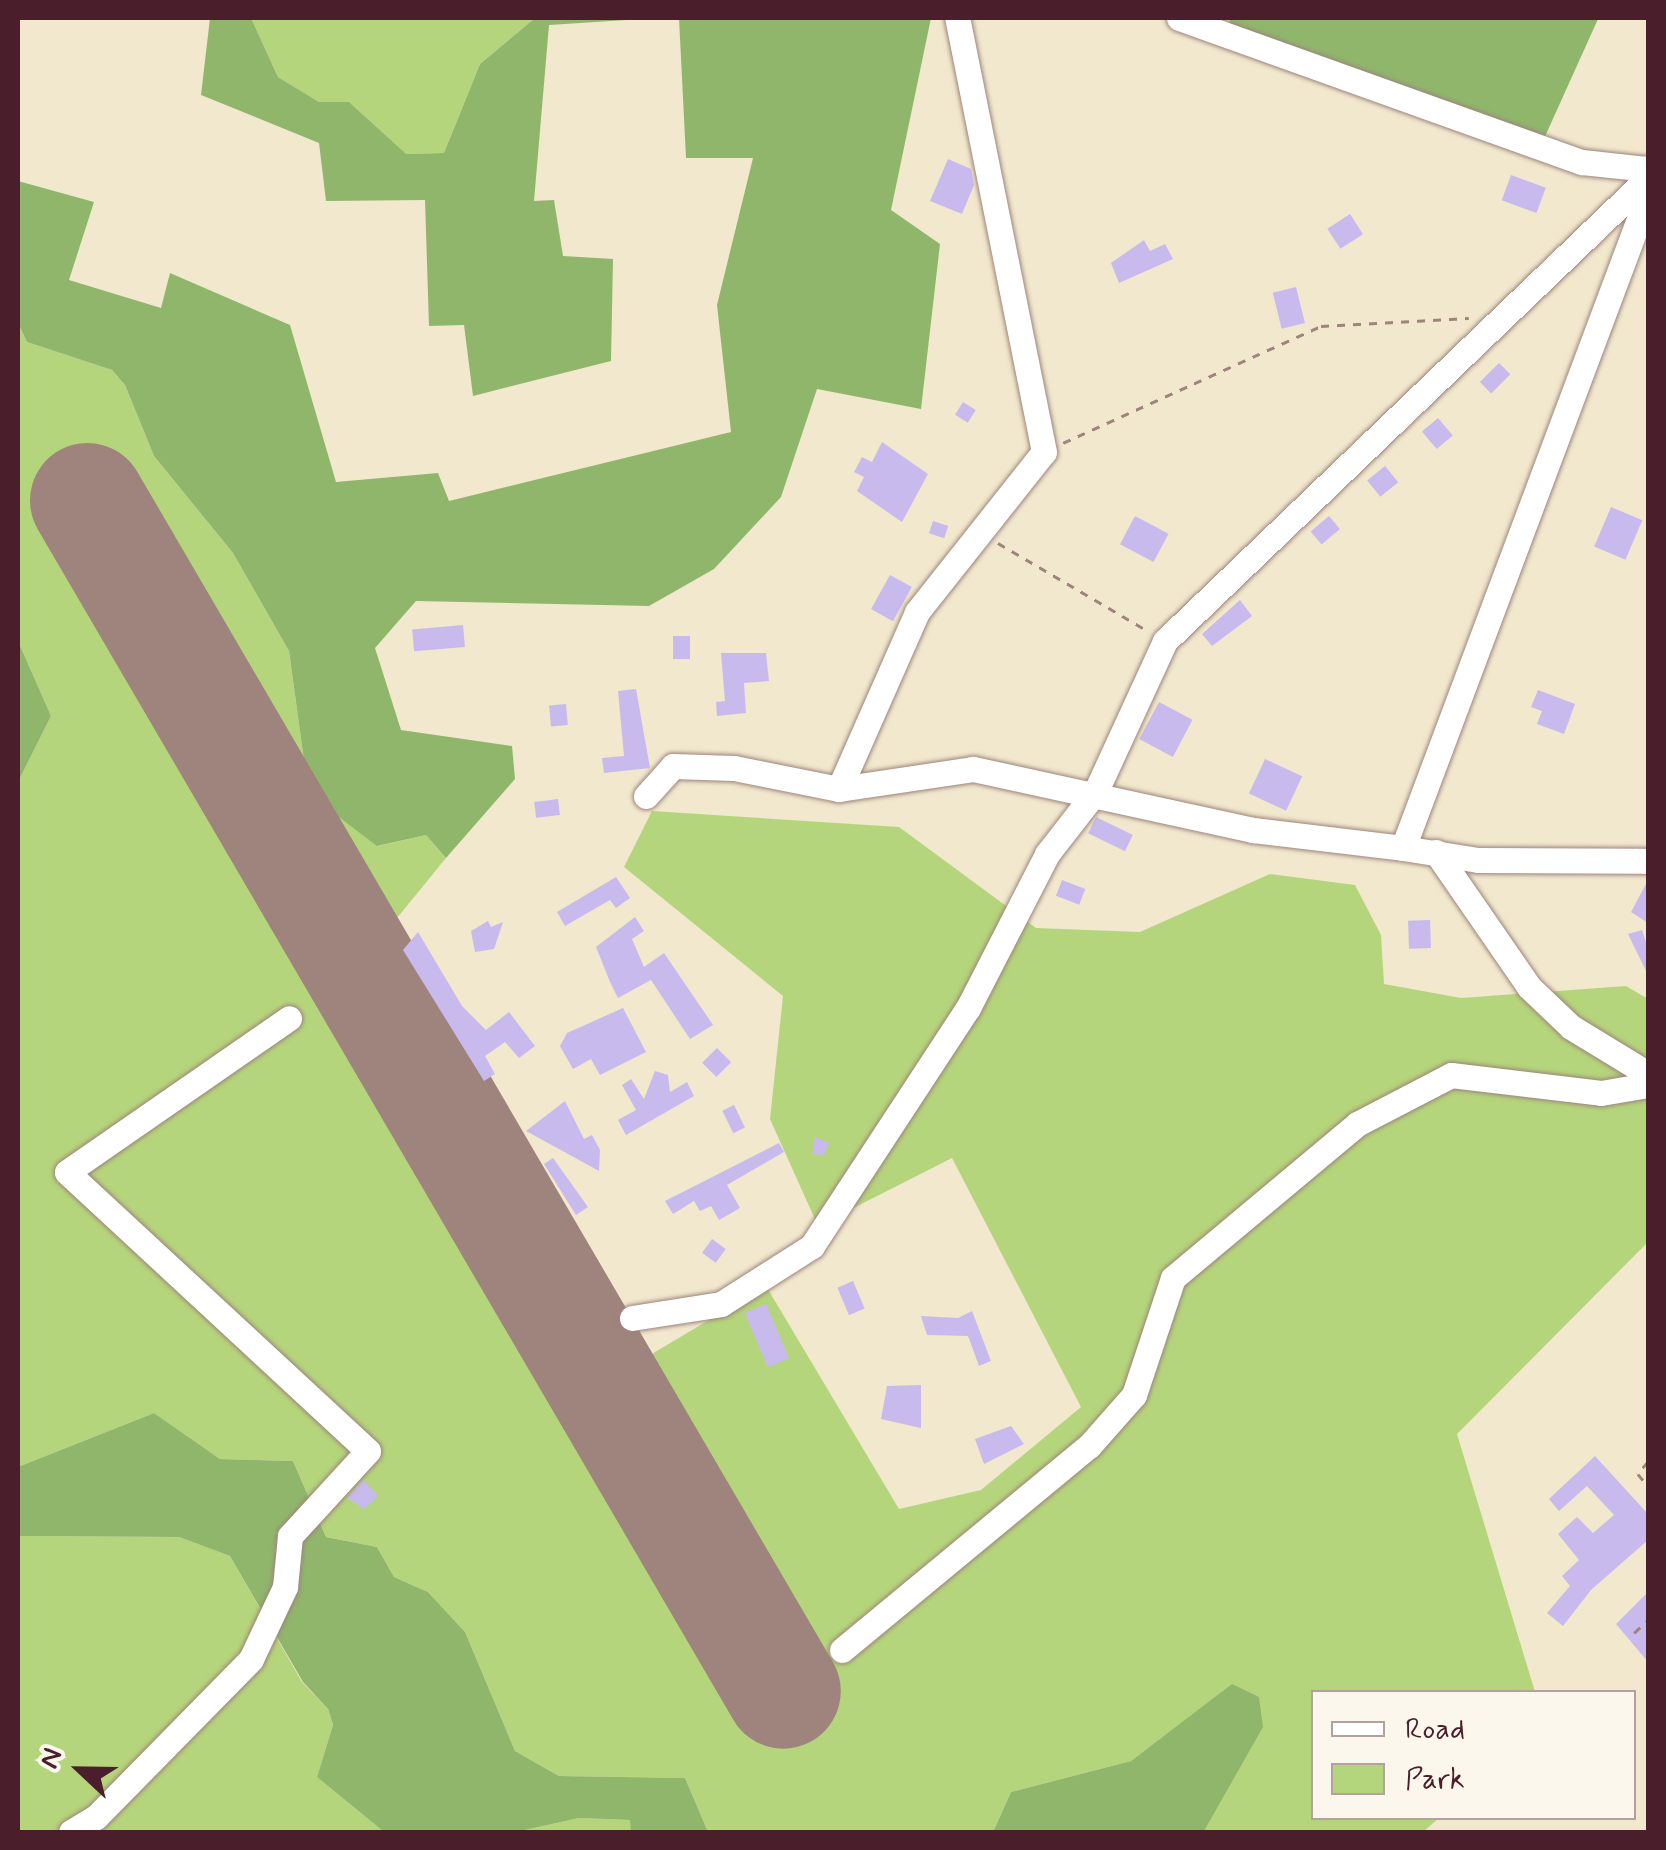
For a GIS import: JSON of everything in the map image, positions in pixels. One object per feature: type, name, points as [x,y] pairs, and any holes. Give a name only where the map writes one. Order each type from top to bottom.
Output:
[{"type":"street","points":[[839,789],[917,612],[1044,452],[957,18]]},
{"type":"street","points":[[1178,18],[1582,162],[1648,170]]},
{"type":"street","points":[[632,1318],[721,1304],[812,1246],[968,1008],[1046,854],[1096,791],[1164,641],[1648,178]]},
{"type":"street","points":[[1403,848],[1648,195]]},
{"type":"street","points":[[646,796],[672,766],[734,768],[839,789],[973,769],[1096,791],[1254,830],[1478,860],[1648,861]]},
{"type":"street","points":[[1436,852],[1529,987],[1571,1028],[1648,1074]]},
{"type":"street","points":[[71,1832],[96,1817],[251,1660],[285,1587],[290,1536],[368,1451],[67,1172],[289,1018]]},
{"type":"street","points":[[842,1650],[1089,1446],[1134,1395],[1174,1278],[1357,1124],[1451,1074],[1601,1093],[1648,1085]]},
{"type":"path","points":[[1044,452],[1321,326],[1500,316]]},
{"type":"path","points":[[982,534],[1164,641]]},
{"type":"path","points":[[1648,1462],[1638,1474],[1648,1486]]},
{"type":"path","points":[[1634,1633],[1648,1620]]},
{"type":"green space","points":[[210,18],[251,18],[278,77],[319,102],[349,102],[406,154],[444,153],[480,64],[535,18],[657,18],[549,25],[534,201],[554,200],[563,256],[613,259],[611,361],[473,396],[464,325],[429,326],[425,200],[326,201],[319,143],[201,95]]},
{"type":"green space","points":[[251,18],[535,18],[480,64],[444,153],[405,154],[349,102],[319,102],[278,77]]},
{"type":"green space","points":[[679,18],[931,18],[891,210],[940,244],[921,409],[817,389],[781,497],[714,569],[649,606],[416,601],[375,648],[401,730],[512,746],[515,779],[446,858],[426,835],[377,846],[323,805],[306,775],[289,651],[233,553],[154,456],[125,385],[112,370],[27,342],[18,323],[18,181],[94,202],[69,280],[161,308],[170,273],[290,325],[336,482],[438,473],[449,501],[731,432],[717,305],[753,158],[686,158]]},
{"type":"green space","points":[[1231,18],[1598,19],[1538,152],[1221,43]]},
{"type":"green space","points":[[18,323],[27,342],[112,370],[125,385],[154,456],[233,553],[289,651],[306,775],[378,846],[426,835],[446,858],[388,929],[640,1361],[766,1286],[899,1509],[981,1490],[1081,1407],[952,1158],[818,1226],[770,1119],[783,996],[624,867],[652,811],[899,827],[1036,928],[1140,932],[1270,874],[1355,885],[1381,935],[1384,984],[1461,998],[1626,986],[1648,999],[1648,1242],[1457,1434],[1534,1690],[1311,1690],[1311,1820],[1437,1820],[1423,1832],[1201,1832],[1232,1685],[1131,1761],[1011,1792],[993,1832],[708,1832],[685,1778],[559,1776],[515,1751],[465,1632],[428,1592],[394,1577],[377,1547],[326,1537],[293,1461],[220,1459],[154,1413],[18,1467],[18,782],[51,716],[18,641]]},
{"type":"green space","points":[[18,641],[51,716],[18,782]]},
{"type":"green space","points":[[154,1413],[220,1459],[293,1461],[326,1537],[377,1547],[394,1577],[428,1592],[465,1632],[515,1751],[559,1776],[685,1778],[708,1832],[631,1832],[630,1820],[579,1818],[516,1832],[384,1832],[317,1777],[333,1725],[328,1709],[303,1682],[230,1556],[179,1537],[18,1536],[18,1467]]},
{"type":"green space","points":[[18,1536],[179,1537],[230,1556],[302,1682],[328,1709],[333,1725],[317,1777],[384,1832],[18,1832]]},
{"type":"green space","points":[[1232,1684],[1259,1697],[1263,1727],[1204,1831],[993,1832],[1011,1792],[1131,1761]]},
{"type":"green space","points":[[579,1818],[631,1820],[631,1832],[516,1832]]},
{"type":"building","points":[[948,159],[971,169],[974,185],[962,214],[930,201]]},
{"type":"building","points":[[1511,175],[1546,188],[1537,213],[1502,200]]},
{"type":"building","points":[[1350,214],[1363,234],[1340,249],[1327,229]]},
{"type":"building","points":[[1144,240],[1150,251],[1165,244],[1173,259],[1119,283],[1111,263]]},
{"type":"building","points":[[1296,287],[1305,323],[1282,329],[1273,293]]},
{"type":"building","points":[[1499,363],[1510,374],[1491,393],[1480,382]]},
{"type":"building","points":[[963,402],[976,410],[968,423],[955,415]]},
{"type":"building","points":[[1438,418],[1453,436],[1437,449],[1422,431]]},
{"type":"building","points":[[882,442],[928,474],[902,522],[857,491],[864,477],[854,472],[862,457],[872,462]]},
{"type":"building","points":[[1385,466],[1398,482],[1380,497],[1367,480]]},
{"type":"building","points":[[1611,507],[1642,520],[1625,560],[1594,547]]},
{"type":"building","points":[[1135,516],[1169,534],[1154,562],[1120,544]]},
{"type":"building","points":[[1329,516],[1340,529],[1322,544],[1311,531]]},
{"type":"building","points":[[933,521],[948,526],[944,538],[929,533]]},
{"type":"building","points":[[890,575],[912,587],[893,621],[871,609]]},
{"type":"building","points":[[1240,600],[1252,616],[1212,646],[1202,634]]},
{"type":"building","points":[[463,625],[465,647],[414,651],[412,629]]},
{"type":"building","points":[[673,636],[690,636],[690,659],[673,659]]},
{"type":"building","points":[[721,653],[766,653],[769,681],[744,683],[746,713],[717,716],[716,702],[725,701]]},
{"type":"building","points":[[636,689],[650,768],[604,773],[602,758],[624,756],[618,691]]},
{"type":"building","points":[[1538,690],[1575,704],[1564,734],[1537,724],[1542,711],[1531,707]]},
{"type":"building","points":[[1159,702],[1193,720],[1173,757],[1139,739]]},
{"type":"building","points":[[566,704],[568,725],[551,726],[549,705]]},
{"type":"building","points":[[1265,759],[1302,776],[1286,811],[1249,793]]},
{"type":"building","points":[[558,799],[560,815],[536,818],[534,802]]},
{"type":"building","points":[[1096,817],[1133,835],[1125,851],[1088,833]]},
{"type":"building","points":[[616,877],[630,898],[616,908],[610,900],[565,926],[557,912]]},
{"type":"building","points":[[1062,880],[1085,889],[1079,905],[1056,896]]},
{"type":"building","points":[[1648,880],[1648,923],[1631,912]]},
{"type":"building","points":[[635,917],[644,931],[632,939],[644,967],[664,953],[713,1025],[690,1039],[651,980],[618,998],[610,982],[596,947]]},
{"type":"building","points":[[1430,920],[1431,948],[1409,949],[1408,921]]},
{"type":"building","points":[[488,921],[491,927],[503,922],[494,949],[475,952],[471,931]]},
{"type":"building","points":[[1642,930],[1648,948],[1648,975],[1628,934]]},
{"type":"building","points":[[418,932],[462,1006],[486,1030],[509,1012],[535,1046],[519,1058],[505,1042],[485,1056],[495,1074],[484,1081],[403,950]]},
{"type":"building","points":[[623,1008],[646,1052],[600,1075],[591,1059],[573,1069],[560,1046],[567,1033]]},
{"type":"building","points":[[717,1048],[731,1062],[716,1077],[702,1063]]},
{"type":"building","points":[[655,1071],[668,1075],[670,1092],[687,1082],[694,1096],[626,1135],[618,1120],[636,1110],[622,1085],[631,1079],[644,1099]]},
{"type":"building","points":[[565,1101],[584,1139],[592,1135],[600,1150],[599,1171],[526,1131]]},
{"type":"building","points":[[734,1105],[745,1127],[733,1133],[722,1111]]},
{"type":"building","points":[[815,1137],[829,1143],[824,1155],[812,1154]]},
{"type":"building","points":[[779,1143],[784,1152],[727,1185],[740,1208],[719,1220],[711,1206],[700,1211],[694,1201],[673,1214],[665,1201]]},
{"type":"building","points":[[553,1158],[588,1207],[576,1215],[544,1164]]},
{"type":"building","points":[[712,1239],[726,1249],[716,1263],[702,1253]]},
{"type":"building","points":[[853,1281],[865,1309],[849,1315],[837,1288]]},
{"type":"building","points":[[766,1304],[789,1358],[768,1367],[745,1313]]},
{"type":"building","points":[[972,1311],[991,1361],[979,1366],[968,1336],[927,1335],[921,1316],[958,1318]]},
{"type":"building","points":[[921,1385],[921,1428],[881,1419],[887,1386]]},
{"type":"building","points":[[1011,1426],[1024,1444],[984,1464],[975,1439]]},
{"type":"building","points":[[1595,1456],[1648,1514],[1648,1540],[1591,1590],[1563,1626],[1547,1613],[1570,1586],[1562,1576],[1579,1560],[1558,1534],[1577,1517],[1593,1533],[1614,1515],[1587,1486],[1559,1511],[1549,1499]]},
{"type":"building","points":[[363,1480],[378,1496],[364,1509],[347,1498]]},
{"type":"building","points":[[1648,1592],[1648,1662],[1616,1624]]},
{"type":"runway","points":[[87,500],[783,1691]]}]
